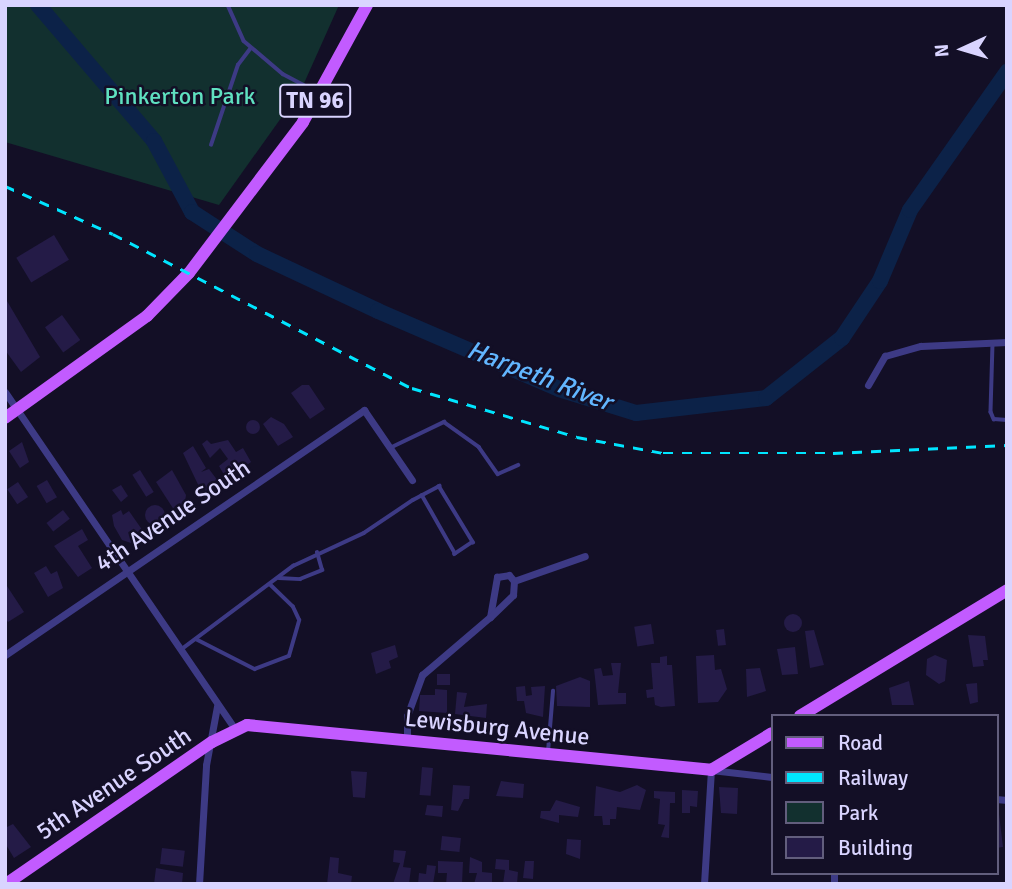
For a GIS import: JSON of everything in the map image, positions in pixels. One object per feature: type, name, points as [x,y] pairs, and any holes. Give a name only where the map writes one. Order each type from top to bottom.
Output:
[{"type":"main road","name":"TN 96","points":[[5,418],[147,316],[191,270],[320,93],[367,5]]},
{"type":"main road","points":[[803,714],[1007,590]]},
{"type":"main road","name":"Lewisburg Avenue","points":[[212,742],[234,729],[255,725],[711,770]]},
{"type":"main road","points":[[711,770],[771,734]]},
{"type":"main road","name":"5th Avenue South","points":[[10,879],[212,742]]},
{"type":"street","points":[[868,385],[886,356],[921,346],[1007,342]]},
{"type":"street","points":[[5,392],[234,729]]},
{"type":"street","name":"4th Avenue South","points":[[5,655],[364,410],[390,448]]},
{"type":"street","points":[[390,448],[412,480]]},
{"type":"street","points":[[514,581],[585,556]]},
{"type":"street","points":[[490,617],[497,577],[502,573],[514,581]]},
{"type":"street","points":[[407,740],[407,716],[422,675],[513,595],[514,581]]},
{"type":"street","points":[[199,884],[217,705]]},
{"type":"street","points":[[704,884],[711,770],[771,777]]},
{"type":"lane","points":[[228,5],[236,28],[251,48],[283,74],[320,93]]},
{"type":"lane","points":[[211,145],[238,65],[251,48]]},
{"type":"lane","points":[[993,342],[991,412],[994,419],[1007,420]]},
{"type":"lane","points":[[390,448],[434,424],[444,422],[478,447],[498,474],[518,466]]},
{"type":"lane","points":[[180,650],[317,553],[364,533],[422,496],[439,486],[473,542],[455,554],[422,496]]},
{"type":"lane","points":[[279,578],[300,579],[321,570],[317,553]]},
{"type":"lane","points":[[196,639],[255,669],[289,656],[299,620],[293,607],[270,585]]},
{"type":"lane","points":[[548,754],[553,691]]},
{"type":"green space","name":"Pinkerton Park","points":[[5,5],[339,5],[301,90],[219,205],[5,142]]},
{"type":"building","points":[[54,235],[69,260],[31,283],[16,258]]},
{"type":"building","points":[[7,301],[40,357],[21,372],[5,350]]},
{"type":"building","points":[[62,315],[80,340],[63,352],[45,327]]},
{"type":"building","points":[[302,385],[309,385],[325,409],[310,419],[291,393]]},
{"type":"building","points":[[271,417],[284,424],[293,437],[278,446],[263,424]]},
{"type":"building","points":[[250,420],[256,420],[260,427],[256,434],[250,434],[246,430],[246,424]]},
{"type":"building","points":[[207,440],[211,444],[228,440],[236,452],[243,448],[251,462],[233,476],[223,473],[219,466],[228,459],[220,448],[210,458],[202,444]]},
{"type":"building","points":[[22,442],[29,462],[20,468],[9,451]]},
{"type":"building","points":[[193,446],[206,468],[201,472],[209,469],[218,481],[203,495],[183,453]]},
{"type":"building","points":[[140,470],[154,492],[146,497],[132,475]]},
{"type":"building","points":[[172,470],[186,495],[184,508],[176,513],[156,482]]},
{"type":"building","points":[[47,480],[57,497],[47,503],[37,486]]},
{"type":"building","points":[[18,482],[28,497],[17,504],[7,489]]},
{"type":"building","points":[[121,485],[128,496],[121,502],[112,490]]},
{"type":"building","points":[[155,505],[162,508],[165,515],[162,522],[155,525],[148,522],[145,515],[148,508]]},
{"type":"building","points":[[63,510],[70,519],[53,532],[46,523]]},
{"type":"building","points":[[121,510],[123,515],[129,511],[143,531],[131,543],[122,540],[114,526],[112,515]]},
{"type":"building","points":[[82,529],[88,540],[78,546],[92,568],[78,577],[54,546]]},
{"type":"building","points":[[46,566],[51,574],[57,571],[63,588],[48,597],[34,573]]},
{"type":"building","points":[[5,583],[24,612],[8,622],[5,618]]},
{"type":"building","points":[[793,614],[799,617],[802,623],[799,629],[793,632],[787,629],[784,623],[787,617]]},
{"type":"building","points":[[651,624],[654,644],[637,646],[634,627]]},
{"type":"building","points":[[724,629],[726,645],[718,646],[716,630]]},
{"type":"building","points":[[814,630],[824,665],[810,668],[805,631]]},
{"type":"building","points":[[968,635],[985,636],[988,660],[983,660],[984,666],[973,667]]},
{"type":"building","points":[[395,645],[398,657],[389,661],[391,668],[376,674],[371,653]]},
{"type":"building","points":[[795,647],[798,674],[782,675],[777,649]]},
{"type":"building","points":[[714,655],[715,670],[721,669],[727,689],[718,702],[698,703],[696,656]]},
{"type":"building","points":[[935,655],[947,660],[945,681],[939,684],[926,675],[927,659]]},
{"type":"building","points":[[667,656],[667,665],[672,665],[675,706],[661,707],[655,705],[654,697],[647,698],[646,690],[653,689],[651,663],[660,663],[660,657]]},
{"type":"building","points":[[611,663],[621,663],[618,693],[626,693],[626,704],[598,705],[594,669],[601,668],[603,676],[613,675]]},
{"type":"building","points":[[760,668],[766,691],[747,697],[746,669]]},
{"type":"building","points":[[437,674],[450,674],[450,685],[437,685]]},
{"type":"building","points":[[580,677],[590,681],[590,707],[557,706],[556,686]]},
{"type":"building","points":[[909,681],[914,705],[892,705],[889,688]]},
{"type":"building","points":[[977,683],[978,702],[970,704],[966,684]]},
{"type":"building","points":[[525,686],[526,696],[532,695],[531,687],[545,686],[543,717],[526,713],[524,701],[517,701],[516,687]]},
{"type":"building","points":[[435,689],[447,690],[447,713],[419,711],[420,695],[435,695]]},
{"type":"building","points":[[457,692],[467,693],[464,707],[487,704],[486,718],[455,714]]},
{"type":"building","points":[[422,767],[433,768],[431,796],[420,795]]},
{"type":"building","points":[[351,771],[367,772],[365,798],[353,797]]},
{"type":"building","points":[[501,781],[524,784],[523,798],[496,796]]},
{"type":"building","points":[[453,785],[470,786],[469,799],[464,799],[458,811],[451,810]]},
{"type":"building","points":[[637,785],[646,790],[640,810],[617,807],[616,819],[610,819],[610,825],[603,825],[602,816],[594,816],[596,786],[620,792]]},
{"type":"building","points":[[719,787],[738,788],[737,814],[721,813]]},
{"type":"building","points":[[682,790],[698,791],[697,807],[690,806],[690,813],[682,813]]},
{"type":"building","points":[[654,791],[675,792],[675,803],[670,803],[669,838],[661,837],[665,825],[658,824],[660,799],[654,798]]},
{"type":"building","points":[[556,800],[580,807],[578,817],[559,815],[559,823],[540,818],[541,811],[550,811]]},
{"type":"building","points":[[427,805],[443,806],[442,817],[425,815]]},
{"type":"building","points":[[998,814],[1003,847],[998,848]]},
{"type":"building","points":[[13,824],[31,847],[14,858],[5,843],[5,828]]},
{"type":"building","points":[[442,836],[461,838],[459,852],[441,850]]},
{"type":"building","points":[[567,839],[581,840],[580,859],[566,854]]},
{"type":"building","points":[[162,848],[185,851],[183,867],[160,864]]},
{"type":"building","points":[[394,850],[406,851],[403,867],[411,868],[409,884],[393,884],[400,863],[393,862]]},
{"type":"building","points":[[330,857],[339,858],[338,873],[352,876],[351,884],[327,884]]},
{"type":"building","points":[[470,857],[482,862],[482,872],[492,873],[492,884],[474,884],[477,873],[469,873]]},
{"type":"building","points":[[496,859],[509,860],[509,870],[518,872],[517,884],[503,884],[505,870],[495,869]]},
{"type":"building","points":[[438,861],[463,862],[462,884],[446,884],[447,873],[438,873]]},
{"type":"building","points":[[525,861],[534,861],[533,879],[523,878]]},
{"type":"building","points":[[427,865],[436,866],[433,884],[418,884],[419,873],[426,874]]},
{"type":"building","points":[[156,868],[183,873],[182,884],[154,884]]},
{"type":"waterway","name":"Harpeth River","points":[[38,5],[154,141],[192,212],[257,254],[378,311],[559,389],[636,413],[766,398],[842,338],[880,281],[910,210],[1007,72]]},
{"type":"railway","points":[[5,186],[113,234],[412,388],[577,437],[663,453],[833,453],[1007,445]]}]
